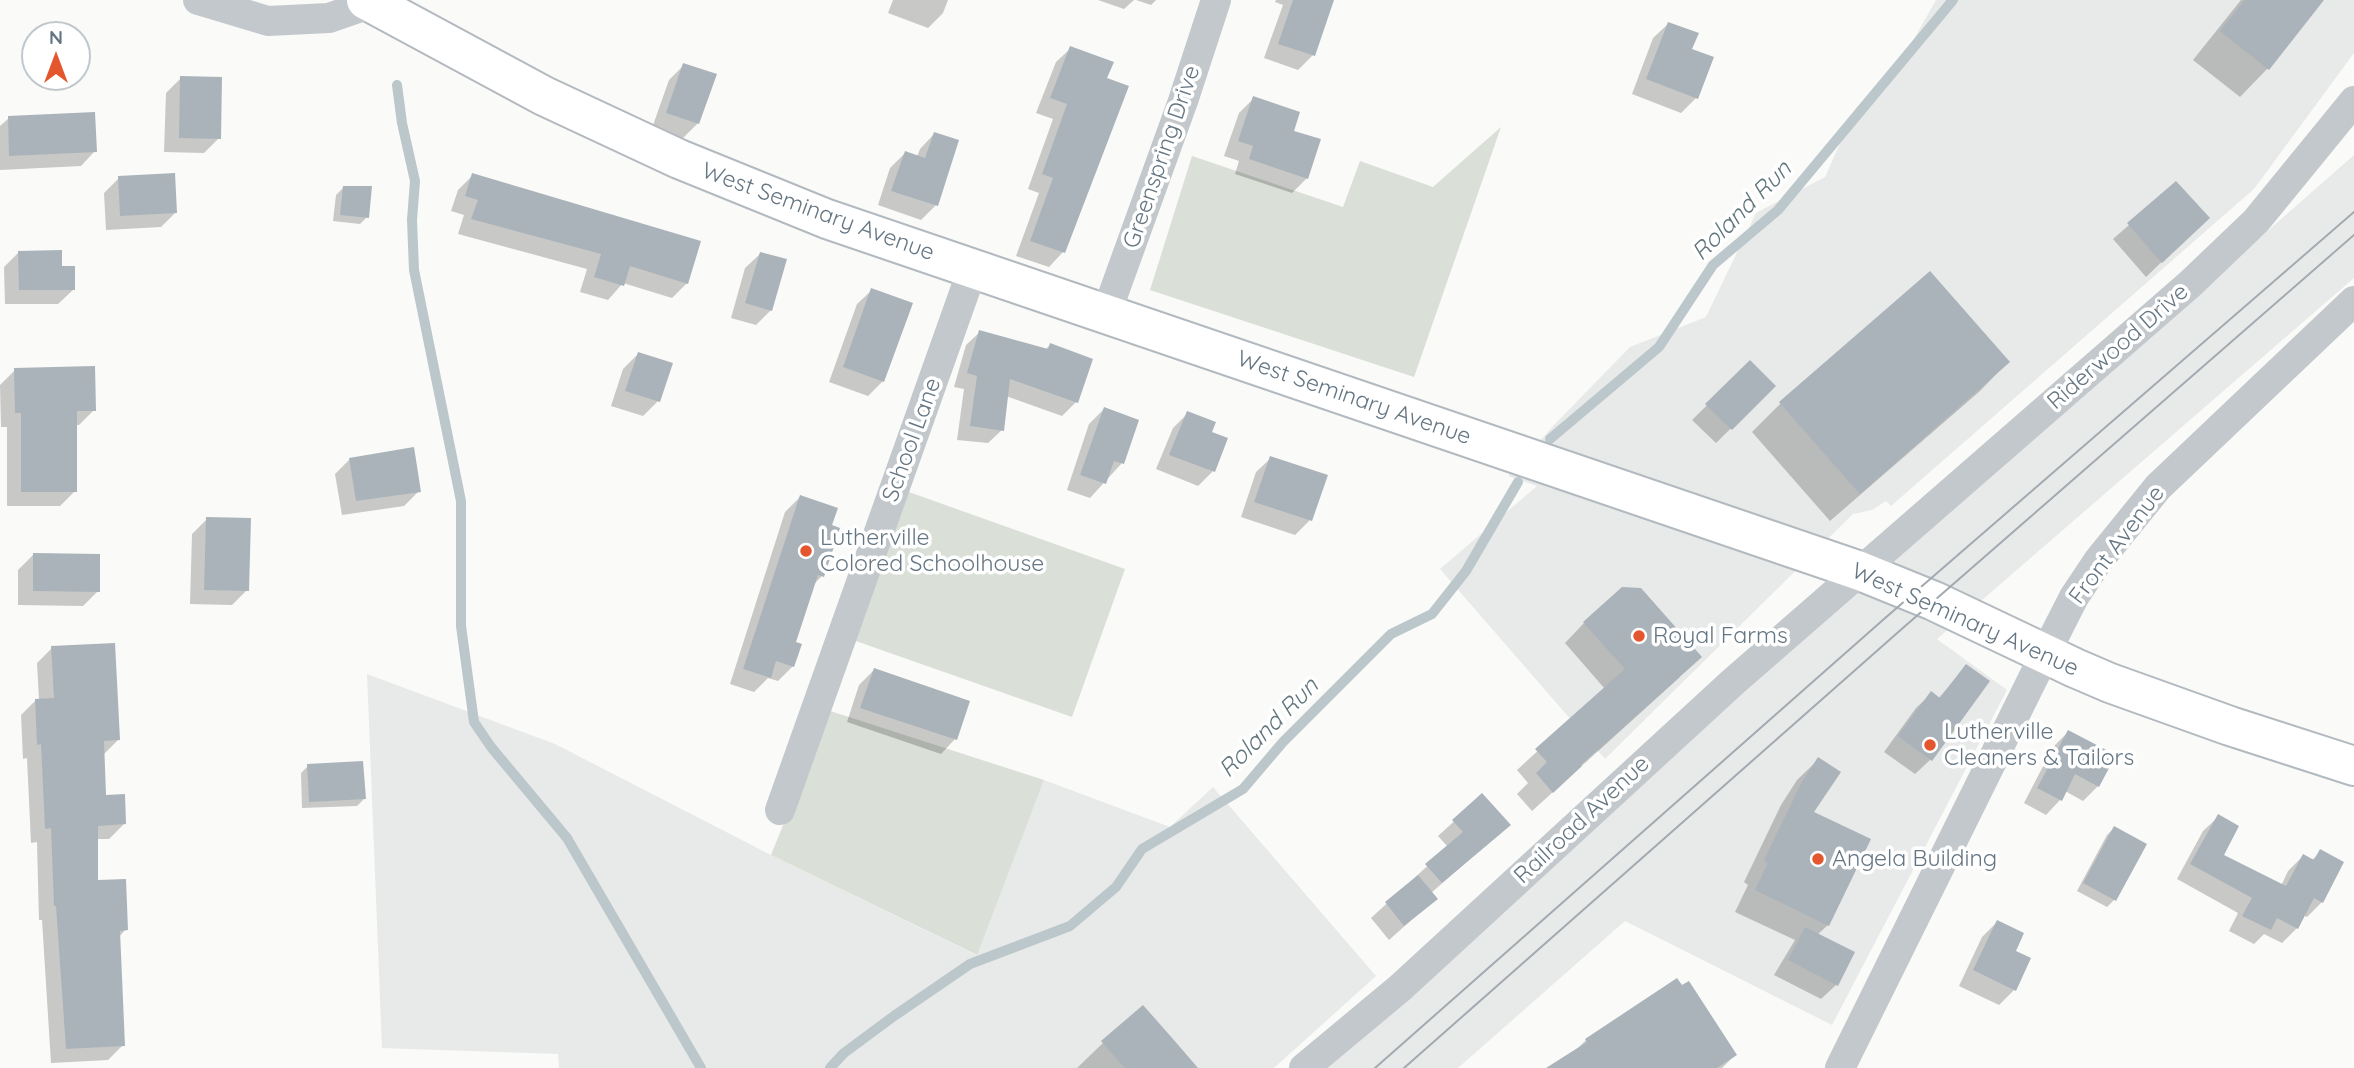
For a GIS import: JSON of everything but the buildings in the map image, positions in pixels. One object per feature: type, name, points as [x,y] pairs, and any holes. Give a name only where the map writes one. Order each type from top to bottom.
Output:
[{"type":"main road","name":"West Seminary Avenue","points":[[369,1],[544,96],[680,159],[827,219],[1860,571],[1934,601],[2110,683],[2354,766]]},
{"type":"street","points":[[198,0],[268,21],[329,18],[369,1]]},
{"type":"street","name":"Greenspring Drive","points":[[1106,314],[1183,101],[1216,0]]},
{"type":"street","name":"Riderwood Drive","points":[[1860,571],[2190,285],[2256,221],[2354,100]]},
{"type":"street","name":"School Lane","points":[[780,810],[973,268]]},
{"type":"street","name":"Front Avenue","points":[[1840,1068],[2074,597],[2098,561],[2140,507],[2191,454],[2354,301]]},
{"type":"street","name":"Railroad Avenue","points":[[1304,1068],[1400,988],[1732,682],[1860,571]]},
{"type":"shaded area","points":[[1936,0],[2354,0],[2354,53],[2254,189],[1891,506],[1886,501],[1872,510],[1853,514],[1605,759],[1440,569],[1537,486],[1508,476],[1630,347],[1706,317],[1756,213],[1825,177],[1856,108],[1902,60]]},
{"type":"shaded area","points":[[1501,127],[1414,377],[1150,290],[1192,156],[1343,207],[1360,161],[1433,187]]},
{"type":"shaded area","points":[[2354,155],[2354,278],[1937,639],[2007,690],[1832,1025],[1625,921],[1458,1068],[1315,1068]]},
{"type":"shaded area","points":[[906,491],[1125,569],[1072,717],[853,640]]},
{"type":"shaded area","points":[[367,674],[555,744],[771,855],[976,955],[1044,780],[1170,827],[1213,787],[1376,976],[1274,1068],[559,1068],[558,1054],[382,1048]]},
{"type":"shaded area","points":[[821,708],[1044,780],[977,955],[771,855],[802,778]]},
{"type":"waterway","name":"Roland Run","points":[[1550,439],[1659,347],[1713,265],[1778,210],[1953,0]]},
{"type":"waterway","points":[[397,85],[415,181],[412,220],[414,270],[461,501],[461,626],[474,722],[491,747],[567,838],[701,1068]]},
{"type":"waterway","name":"Roland Run","points":[[830,1068],[844,1053],[970,964],[1070,926],[1116,887],[1142,849],[1243,789],[1283,742],[1391,634],[1432,614],[1466,571],[1518,482]]},
{"type":"tram line","points":[[1375,1068],[1884,619],[2354,212]]},
{"type":"tram line","points":[[1404,1068],[2354,235]]},
{"type":"place","name":"Lutherville Colored Schoolhouse","points":[[806,551]]},
{"type":"place","name":"Royal Farms","points":[[1639,636]]},
{"type":"place","name":"Lutherville Cleaners & Tailors","points":[[1930,745]]},
{"type":"place","name":"Angela Building","points":[[1818,859]]}]
